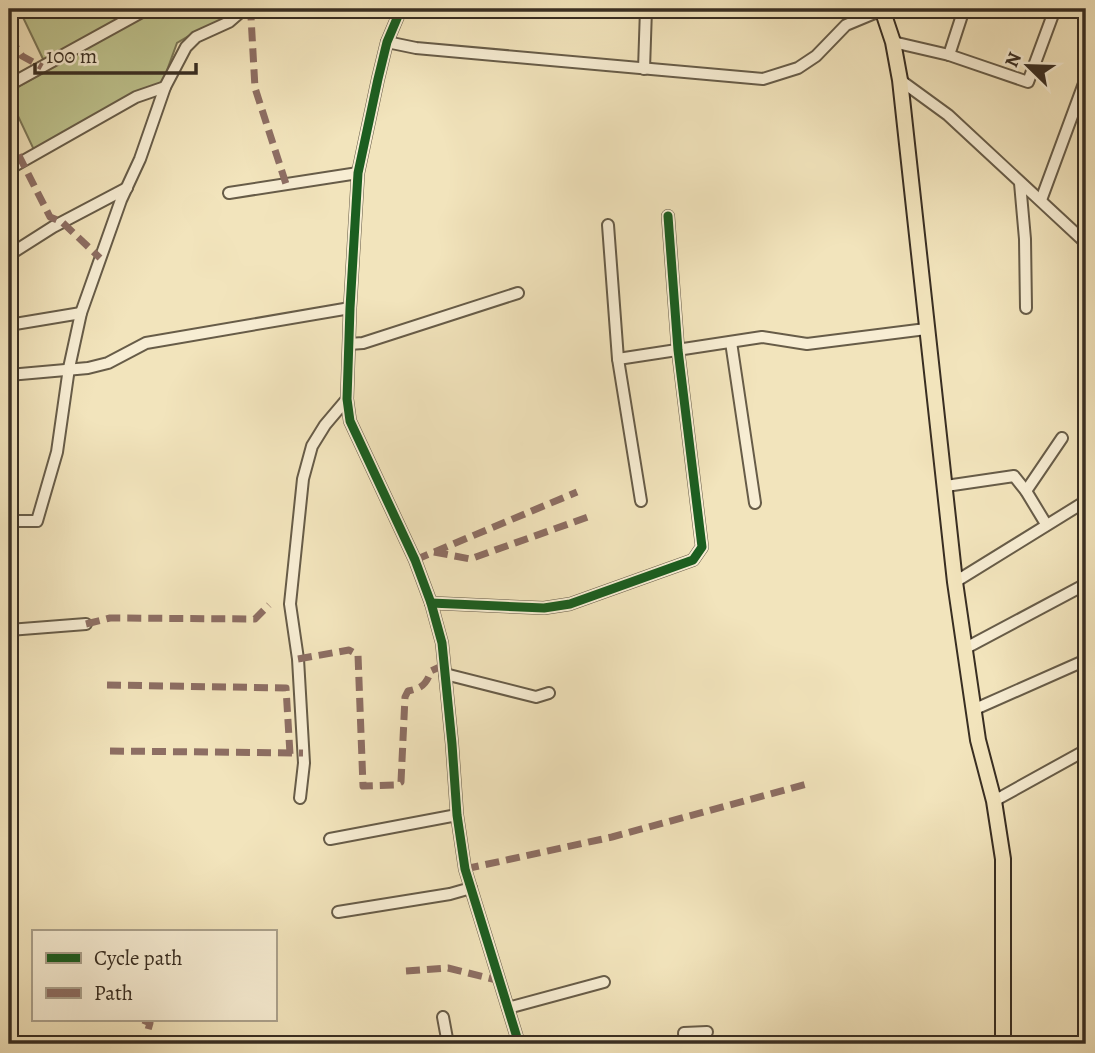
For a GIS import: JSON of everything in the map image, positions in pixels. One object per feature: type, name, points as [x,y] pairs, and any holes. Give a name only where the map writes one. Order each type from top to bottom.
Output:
[{"type":"main road","points":[[882,9],[893,42],[900,80],[964,649],[978,740],[1003,859],[1003,1044]]},
{"type":"street","points":[[9,85],[147,9]]},
{"type":"street","points":[[9,521],[37,521],[57,452],[69,368],[81,313],[165,87],[186,47],[196,37],[229,22],[242,9]]},
{"type":"street","points":[[401,9],[387,42],[368,118],[358,173],[347,399],[350,421],[415,560],[442,643],[457,815],[465,869],[519,1044]]},
{"type":"street","points":[[644,69],[646,9]]},
{"type":"street","points":[[387,42],[416,48],[763,79],[798,68],[816,56],[846,25],[882,9]]},
{"type":"street","points":[[949,55],[964,9]]},
{"type":"street","points":[[893,42],[949,55],[1028,82],[1055,9]]},
{"type":"street","points":[[1041,200],[1086,78]]},
{"type":"street","points":[[900,80],[948,115],[1086,243]]},
{"type":"street","points":[[9,169],[136,97],[165,87]]},
{"type":"street","points":[[229,193],[358,173]]},
{"type":"street","points":[[1020,183],[1026,239],[1027,308]]},
{"type":"street","points":[[9,255],[53,227],[127,188]]},
{"type":"street","points":[[431,603],[544,608],[570,604],[693,559],[702,547],[678,350],[668,216]]},
{"type":"street","points":[[608,225],[618,359],[641,501]]},
{"type":"street","points":[[349,344],[363,343],[517,293]]},
{"type":"street","points":[[9,375],[88,368],[108,363],[146,343],[350,308]]},
{"type":"street","points":[[9,324],[81,313]]},
{"type":"street","points":[[618,359],[762,337],[807,344],[926,329]]},
{"type":"street","points":[[731,342],[755,503]]},
{"type":"street","points":[[300,798],[304,762],[298,659],[290,604],[303,479],[312,446],[325,425],[347,399]]},
{"type":"street","points":[[1026,491],[1062,438]]},
{"type":"street","points":[[946,486],[1014,476],[1045,524]]},
{"type":"street","points":[[955,582],[1086,501]]},
{"type":"street","points":[[964,649],[1086,584]]},
{"type":"street","points":[[9,630],[86,624]]},
{"type":"street","points":[[973,710],[1086,660]]},
{"type":"street","points":[[445,674],[536,697],[549,693]]},
{"type":"street","points":[[993,802],[1086,750]]},
{"type":"street","points":[[330,839],[457,815]]},
{"type":"street","points":[[338,912],[450,894],[471,888]]},
{"type":"street","points":[[509,1008],[604,982]]},
{"type":"street","points":[[443,1017],[448,1044]]},
{"type":"street","points":[[685,1044],[684,1033],[707,1032]]},
{"type":"green space","points":[[19,9],[138,9],[44,61]]},
{"type":"green space","points":[[157,9],[231,11],[229,18],[177,43],[162,84],[34,150],[9,92]]},
{"type":"marked path","points":[[243,10],[251,17],[255,88],[286,184]]},
{"type":"marked path","points":[[9,37],[22,56],[42,67]]},
{"type":"marked path","points":[[9,136],[50,217],[62,222],[100,258]]},
{"type":"marked path","points":[[415,560],[577,492]]},
{"type":"marked path","points":[[434,552],[470,559],[588,517]]},
{"type":"marked path","points":[[86,624],[110,618],[255,619],[269,605]]},
{"type":"marked path","points":[[298,659],[349,650],[358,655],[363,786],[395,785],[401,782],[405,697],[408,691],[423,685],[431,671],[444,665]]},
{"type":"marked path","points":[[107,685],[286,688],[290,754]]},
{"type":"marked path","points":[[110,751],[303,753]]},
{"type":"marked path","points":[[465,869],[612,837],[807,784]]},
{"type":"marked path","points":[[406,971],[448,968],[501,981]]},
{"type":"marked path","points":[[144,1044],[150,1023],[145,1021]]},
{"type":"cycle path","points":[[401,9],[387,42],[358,173],[347,399],[350,421],[415,560],[442,643],[457,815],[465,869],[519,1044]]},
{"type":"cycle path","points":[[431,603],[544,608],[570,604],[693,560],[702,547],[678,350],[668,216]]}]
